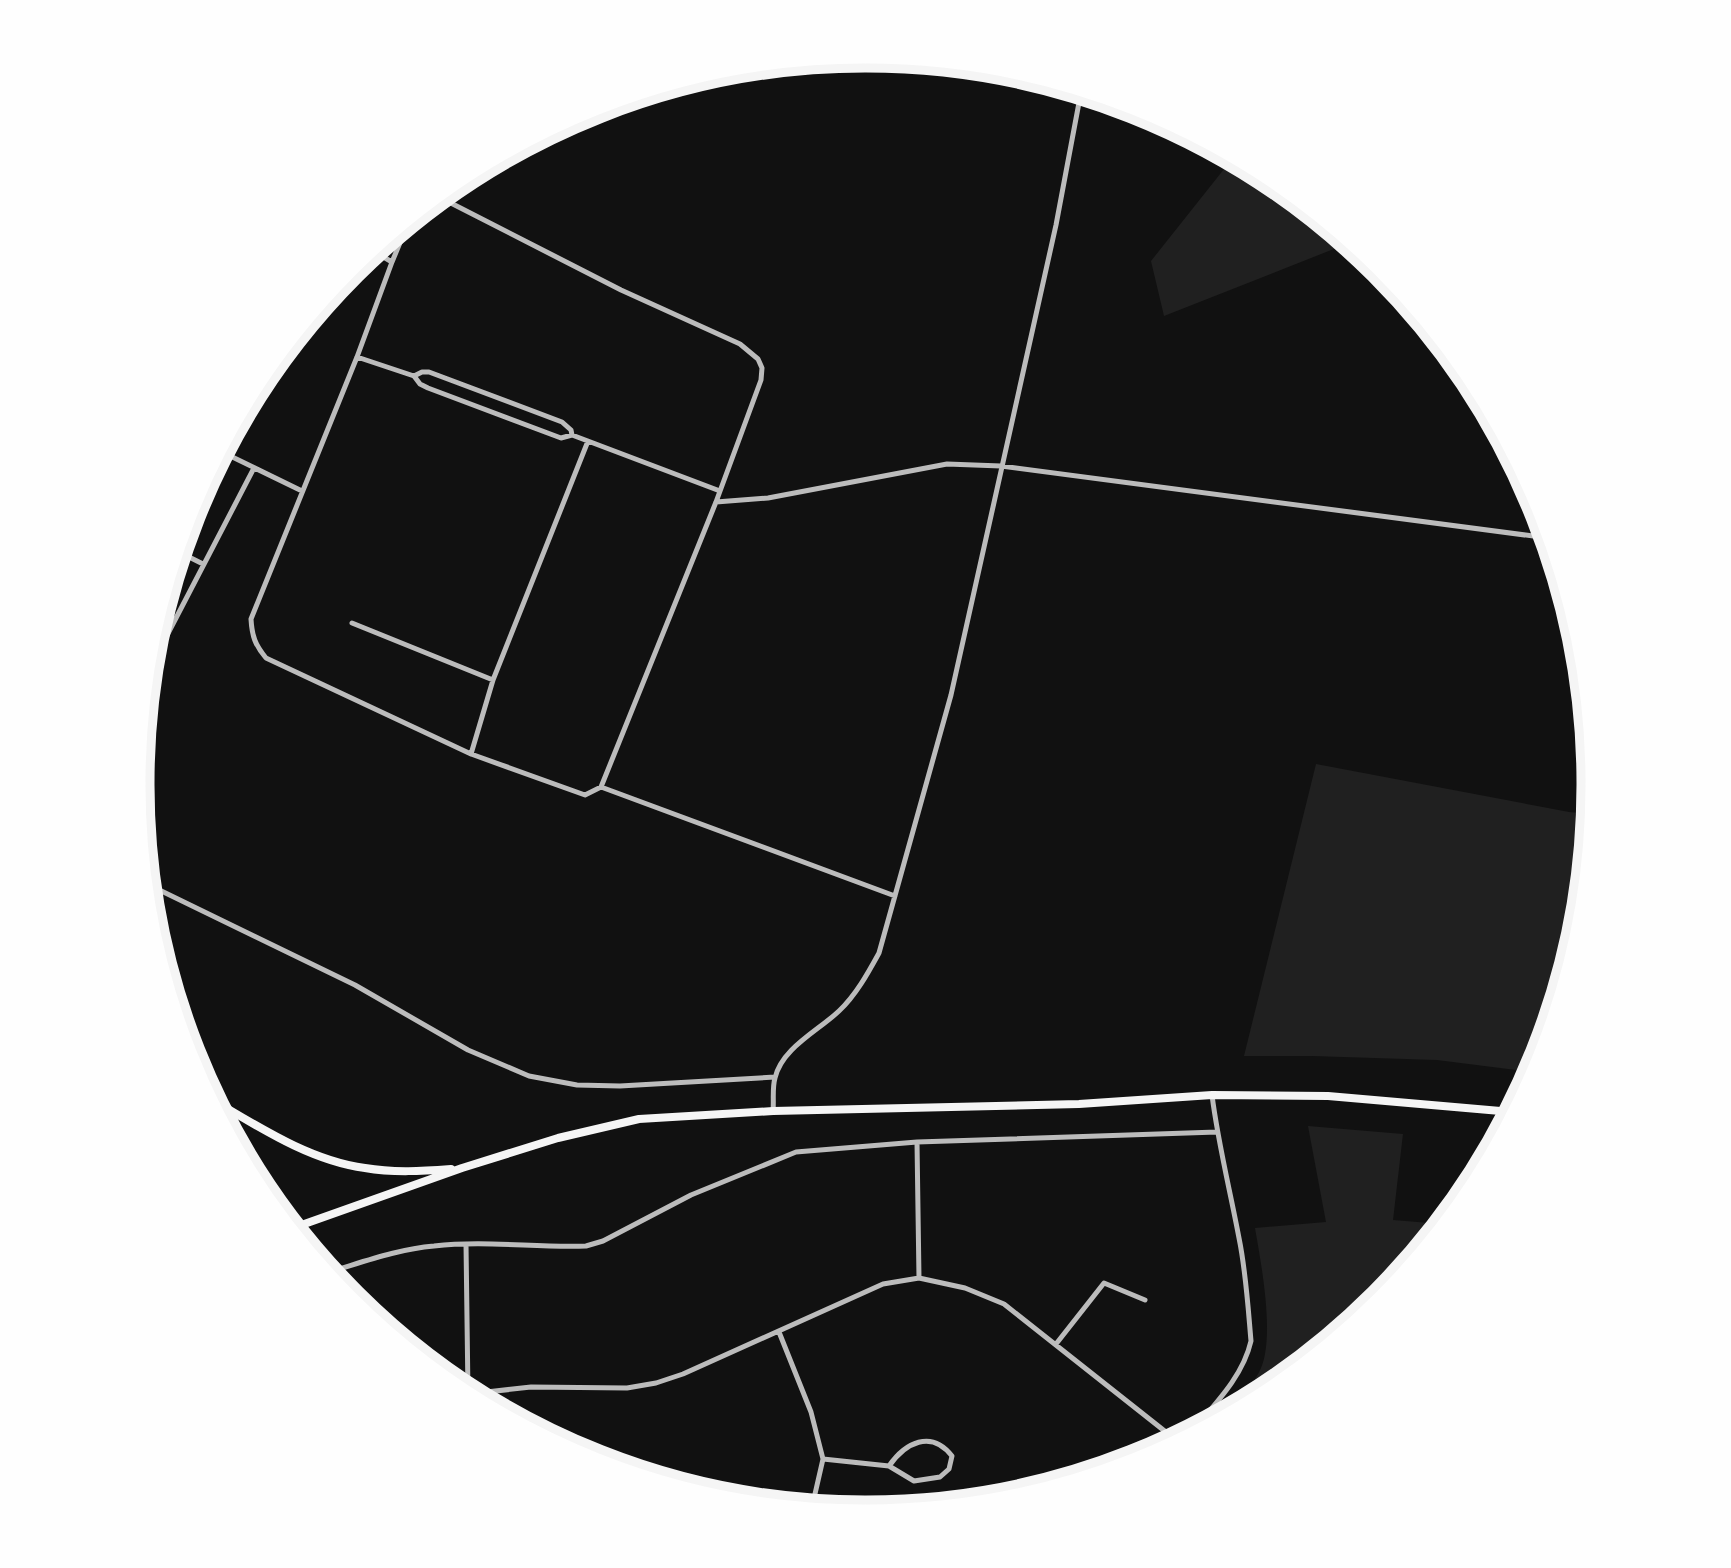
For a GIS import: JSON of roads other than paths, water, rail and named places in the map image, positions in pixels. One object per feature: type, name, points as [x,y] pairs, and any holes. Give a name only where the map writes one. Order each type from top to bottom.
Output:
[{"type":"highway","points":[[302,1225],[462,1168],[558,1138],[639,1119],[773,1111],[1079,1104],[1212,1095],[1328,1096],[1502,1111]]},
{"type":"highway","points":[[228,1109],[266,1131],[334,1161],[363,1168],[398,1171],[462,1168]]},
{"type":"street","points":[[773,1111],[775,1077],[786,1057],[810,1032],[838,1011],[862,983],[880,953],[951,695],[1056,225],[1079,101]]},
{"type":"street","points":[[449,202],[621,290],[740,344],[758,359],[762,368],[761,380],[716,502],[601,788]]},
{"type":"street","points":[[401,240],[357,358],[251,619],[252,637],[257,648],[266,658],[471,754],[585,795],[601,788],[895,896]]},
{"type":"street","points":[[383,257],[392,262]]},
{"type":"street","points":[[357,358],[414,376],[420,384],[428,388],[561,438],[572,435],[720,491]]},
{"type":"street","points":[[414,376],[429,372],[562,422],[571,430],[572,435]]},
{"type":"street","points":[[472,404],[476,390]]},
{"type":"street","points":[[471,754],[493,680],[588,441]]},
{"type":"street","points":[[230,456],[302,491]]},
{"type":"street","points":[[716,502],[768,498],[947,464],[1001,466],[1537,537]]},
{"type":"street","points":[[168,626],[254,468]]},
{"type":"street","points":[[187,556],[203,564]]},
{"type":"street","points":[[352,624],[493,680]]},
{"type":"street","points":[[158,889],[355,985],[468,1050],[529,1076],[577,1085],[620,1086],[775,1077]]},
{"type":"street","points":[[1209,1411],[1233,1382],[1251,1341],[1240,1239],[1217,1132],[1212,1095]]},
{"type":"street","points":[[339,1269],[391,1254],[433,1246],[586,1246],[603,1241],[691,1195],[796,1152],[917,1142],[1217,1132]]},
{"type":"street","points":[[917,1142],[919,1278]]},
{"type":"street","points":[[466,1244],[469,1379]]},
{"type":"street","points":[[488,1391],[531,1387],[627,1388],[656,1383],[779,1332],[883,1284],[919,1278],[965,1288],[1004,1304],[1167,1433]]},
{"type":"street","points":[[1056,1344],[1104,1283],[1145,1300]]},
{"type":"street","points":[[779,1332],[811,1412],[822,1459],[814,1498]]},
{"type":"street","points":[[822,1459],[888,1466],[914,1480],[926,1480],[940,1477],[949,1469],[952,1456],[944,1446],[931,1441],[921,1441],[908,1446],[888,1466]]}]
